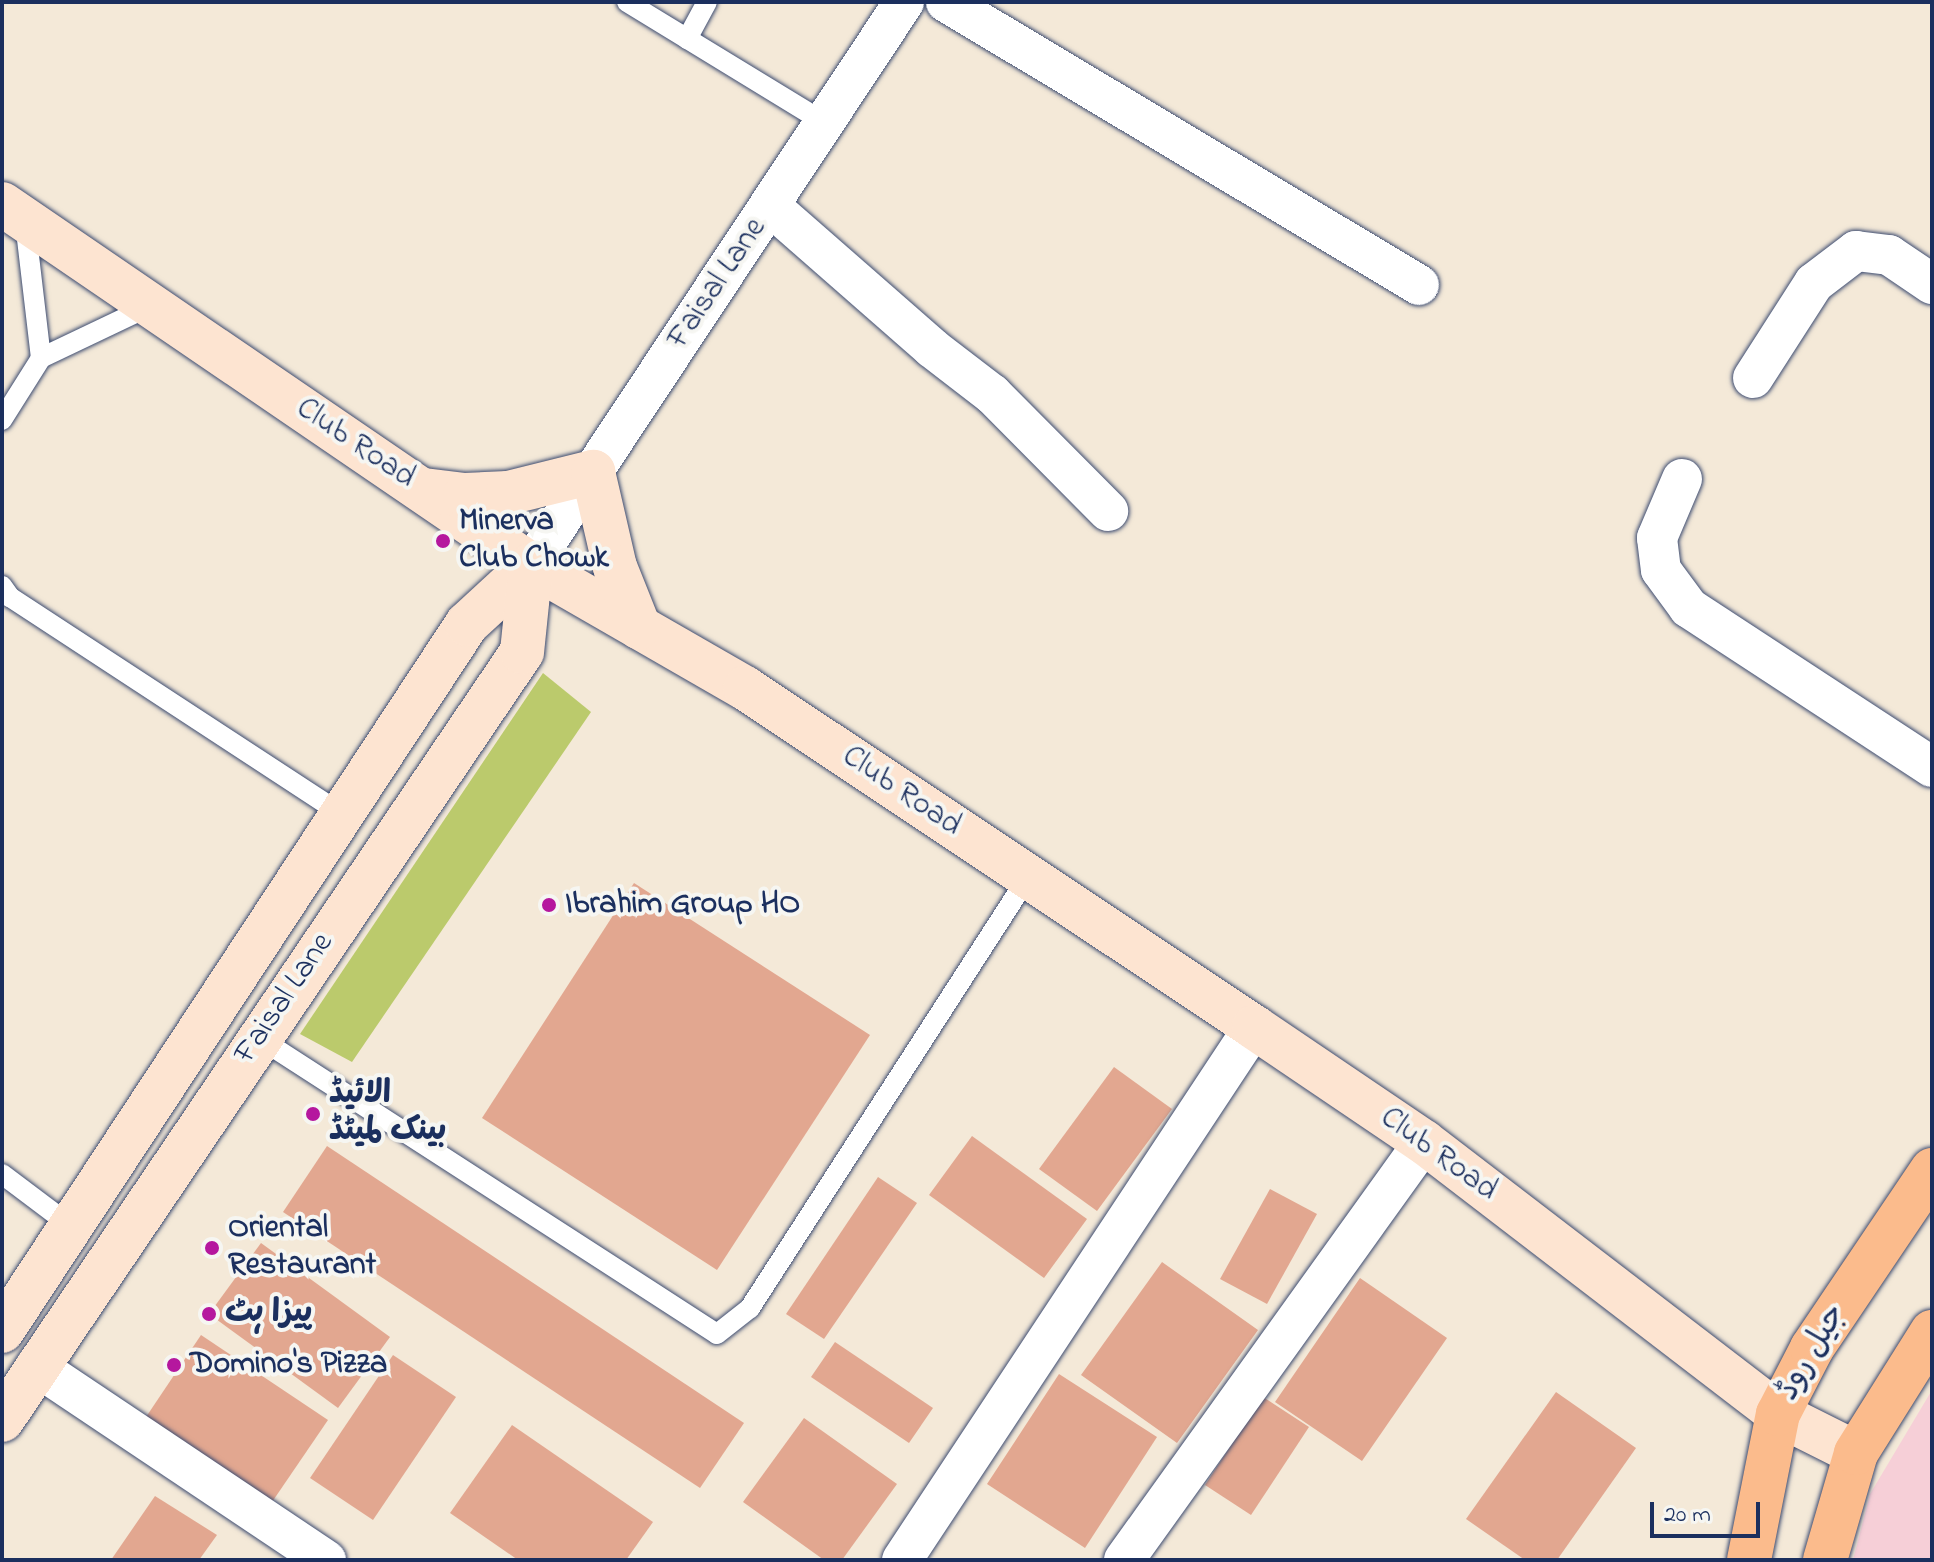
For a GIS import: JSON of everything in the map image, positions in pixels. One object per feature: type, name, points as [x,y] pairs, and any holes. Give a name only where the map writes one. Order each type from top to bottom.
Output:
[{"type":"main road","name":"Club Road","points":[[13,211],[531,565],[745,688],[1254,1027],[1424,1142],[1778,1414],[1856,1453]]},
{"type":"main road","points":[[421,490],[465,495],[508,493],[593,472],[609,546],[639,627]]},
{"type":"main road","name":"Faisal Lane","points":[[2,1331],[467,624],[531,565]]},
{"type":"main road","name":"Faisal Lane","points":[[2,1420],[522,652],[531,565]]},
{"type":"main road","name":"جیل روڈ","points":[[1749,1560],[1778,1414],[1812,1348],[1932,1170]]},
{"type":"main road","points":[[1825,1560],[1856,1453],[1925,1359]]},
{"type":"street","name":"Faisal Lane","points":[[531,565],[904,2]]},
{"type":"street","points":[[946,2],[1419,285]]},
{"type":"street","points":[[770,206],[932,348],[992,394],[1108,511]]},
{"type":"street","points":[[1753,378],[1814,283],[1856,251],[1889,255],[1932,284]]},
{"type":"street","points":[[1682,479],[1657,538],[1661,570],[1689,608],[1932,767]]},
{"type":"street","points":[[902,1560],[1254,1027]]},
{"type":"street","points":[[1124,1560],[1424,1142]]},
{"type":"street","points":[[36,1366],[326,1560]]},
{"type":"lane","points":[[627,2],[825,123]]},
{"type":"lane","points":[[687,39],[707,2]]},
{"type":"lane","points":[[13,211],[41,358]]},
{"type":"lane","points":[[2,420],[41,358],[152,305]]},
{"type":"lane","points":[[2,586],[10,597],[342,814]]},
{"type":"lane","points":[[259,1038],[717,1334],[750,1308],[1028,877]]},
{"type":"lane","points":[[2,1174],[71,1226]]},
{"type":"shaded area","points":[[1932,1390],[1932,1560],[1853,1560],[1870,1494]]},
{"type":"green space","points":[[543,673],[591,712],[352,1062],[300,1034]]},
{"type":"building","points":[[634,883],[870,1035],[717,1270],[482,1118]]},
{"type":"building","points":[[1114,1067],[1172,1109],[1097,1211],[1039,1169]]},
{"type":"building","points":[[972,1136],[1087,1219],[1044,1278],[929,1195]]},
{"type":"building","points":[[327,1146],[744,1423],[700,1488],[283,1212]]},
{"type":"building","points":[[878,1177],[917,1203],[824,1339],[786,1314]]},
{"type":"building","points":[[1270,1189],[1317,1214],[1267,1304],[1220,1279]]},
{"type":"building","points":[[261,1243],[390,1337],[338,1408],[209,1314]]},
{"type":"building","points":[[1162,1262],[1258,1330],[1177,1443],[1081,1375]]},
{"type":"building","points":[[1360,1278],[1447,1338],[1362,1461],[1275,1402]]},
{"type":"building","points":[[201,1335],[328,1420],[270,1505],[144,1420]]},
{"type":"building","points":[[835,1342],[933,1408],[909,1443],[811,1377]]},
{"type":"building","points":[[393,1355],[456,1397],[373,1520],[310,1478]]},
{"type":"building","points":[[1059,1374],[1157,1437],[1085,1548],[987,1484]]},
{"type":"building","points":[[1556,1392],[1636,1448],[1557,1560],[1525,1560],[1466,1519]]},
{"type":"building","points":[[1263,1397],[1309,1427],[1251,1515],[1205,1485]]},
{"type":"building","points":[[804,1418],[897,1484],[842,1560],[824,1560],[743,1502]]},
{"type":"building","points":[[512,1425],[653,1522],[626,1560],[518,1560],[450,1513]]},
{"type":"building","points":[[155,1496],[217,1535],[199,1560],[111,1560]]},
{"type":"place","name":"Minerva Club Chowk","points":[[443,541]]},
{"type":"place","name":"Ibrahim Group HO","points":[[549,905]]},
{"type":"place","name":"الائیڈ بینک لمیٹڈ","points":[[313,1114]]},
{"type":"place","name":"Oriental Restaurant","points":[[212,1248]]},
{"type":"place","name":"پیزا ہٹ","points":[[209,1314]]},
{"type":"place","name":"Domino's Pizza","points":[[174,1365]]}]
